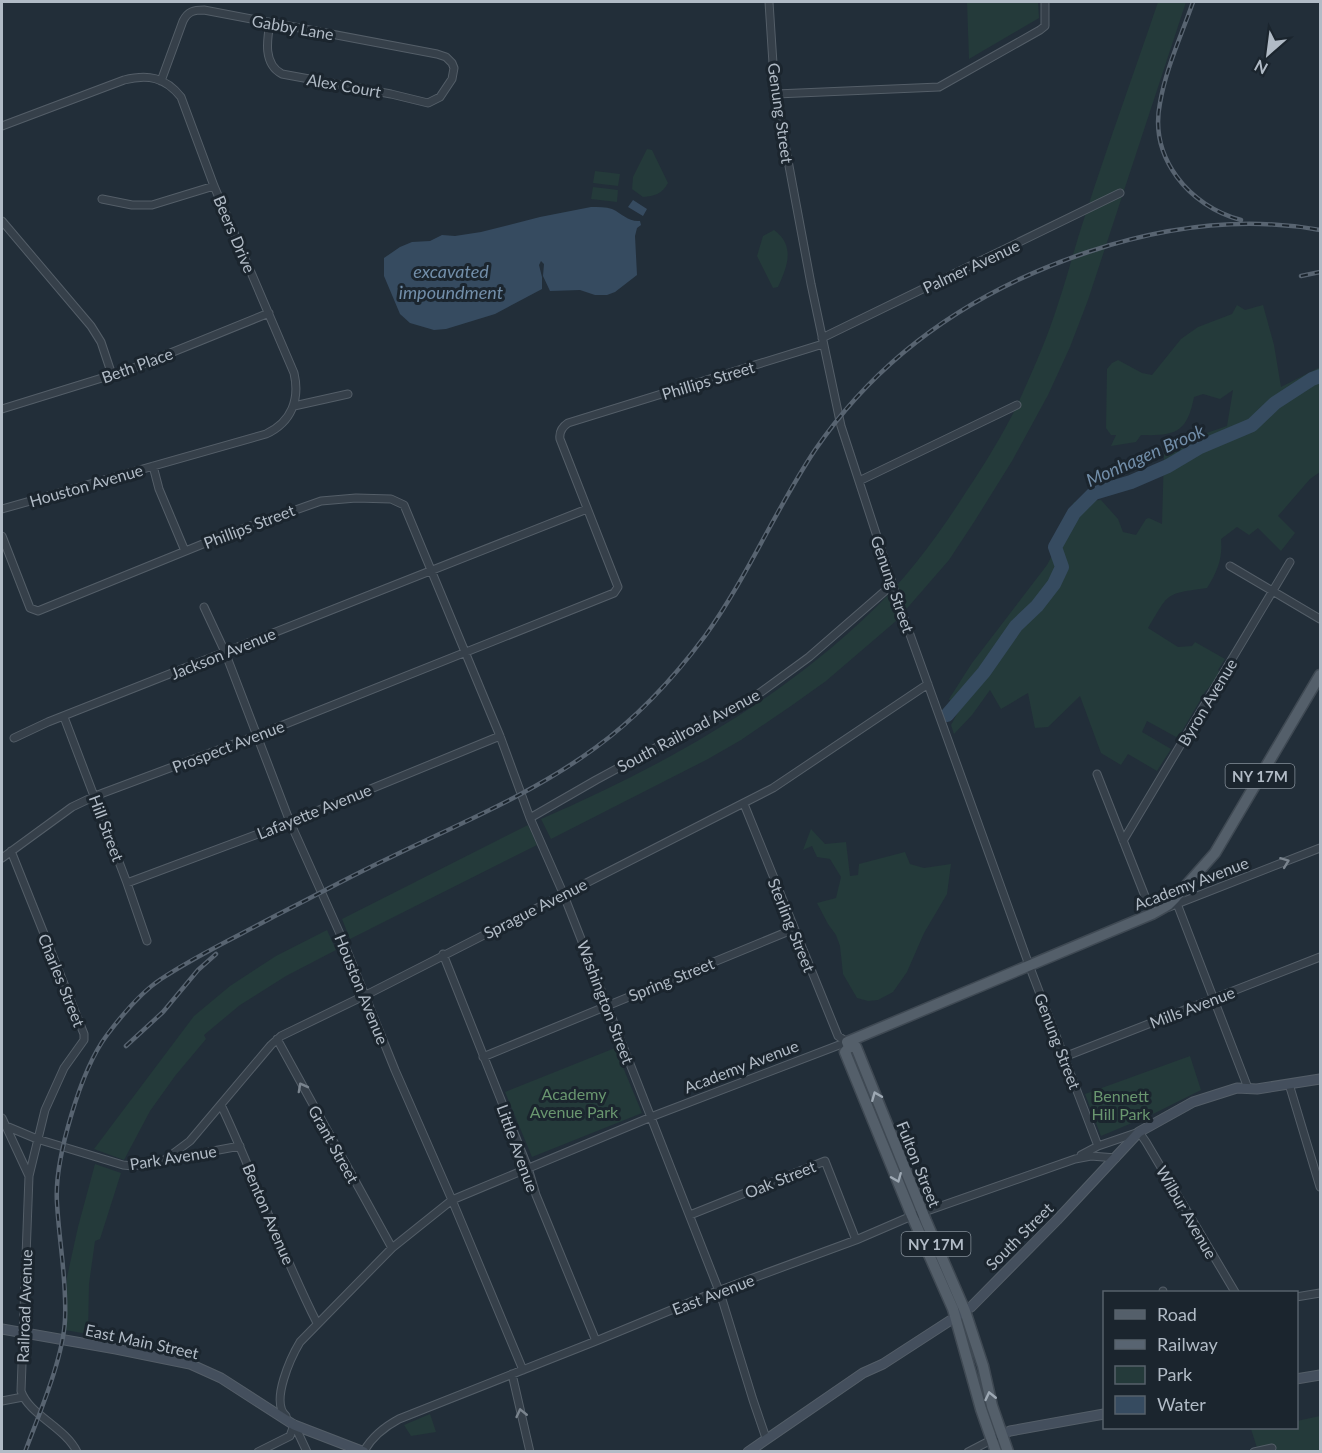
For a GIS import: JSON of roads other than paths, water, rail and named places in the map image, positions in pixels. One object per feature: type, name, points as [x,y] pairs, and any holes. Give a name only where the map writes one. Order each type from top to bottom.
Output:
[{"type":"main road","name":"NY 17M","points":[[1152,914],[1176,901],[1215,853],[1320,675]]},
{"type":"main road","name":"Academy Avenue","points":[[848,1044],[1152,914]]},
{"type":"main road","name":"Fulton Street","points":[[848,1044],[856,1047],[918,1214],[983,1366],[996,1437],[996,1452]]},
{"type":"main road","name":"South Street","points":[[748,1452],[864,1373],[883,1364],[960,1314],[1057,1220],[1138,1132],[1193,1102],[1237,1088],[1320,1079]]},
{"type":"main road","name":"East Main Street","points":[[2,1329],[116,1348],[190,1364],[221,1378],[294,1425],[364,1451]]},
{"type":"main road","points":[[1298,1379],[1320,1375]]},
{"type":"main road","points":[[996,1437],[1010,1431],[1103,1414]]},
{"type":"main road","name":"Fulton Street","points":[[996,1437],[1008,1452]]},
{"type":"street","name":"Genung Street","points":[[769,2],[776,94],[795,204],[841,426],[892,584],[1029,965],[1098,1146]]},
{"type":"street","points":[[776,94],[939,87],[1040,30],[1045,26],[1046,2]]},
{"type":"street","name":"Gabby Lane","points":[[162,81],[183,21],[193,11],[204,10],[437,54],[446,57],[452,63],[454,68],[452,79]]},
{"type":"street","name":"Alex Court","points":[[270,22],[267,51],[274,69],[282,74],[428,103],[440,97],[452,79]]},
{"type":"street","points":[[2,126],[124,80],[140,76],[162,81]]},
{"type":"street","name":"Beers Drive","points":[[162,81],[172,87],[181,97],[214,186],[294,372],[297,388],[294,406]]},
{"type":"street","points":[[102,199],[132,205],[152,205],[214,186]]},
{"type":"street","name":"Palmer Avenue","points":[[822,341],[1120,193]]},
{"type":"street","points":[[2,221],[91,326],[101,342],[112,375]]},
{"type":"street","name":"Beth Place","points":[[2,409],[112,375],[269,313]]},
{"type":"street","name":"Phillips Street","points":[[587,509],[560,439],[561,430],[568,423],[822,341]]},
{"type":"street","points":[[153,466],[266,434],[284,422],[294,406],[348,394]]},
{"type":"street","points":[[859,482],[1017,405]]},
{"type":"street","name":"Houston Avenue","points":[[2,509],[153,466],[159,489],[185,551]]},
{"type":"street","name":"Phillips Street","points":[[2,536],[30,608],[38,611],[284,512],[321,501],[356,498],[401,502],[433,571]]},
{"type":"street","name":"Jackson Avenue","points":[[14,738],[48,722],[587,509]]},
{"type":"street","name":"Prospect Avenue","points":[[2,858],[72,807],[95,796],[258,735],[611,594],[618,589],[587,509]]},
{"type":"street","name":"Byron Avenue","points":[[1124,841],[1290,562]]},
{"type":"street","points":[[1230,566],[1320,619]]},
{"type":"street","name":"Washington Street","points":[[433,571],[690,1215],[719,1291],[766,1438]]},
{"type":"street","name":"South Railroad Avenue","points":[[530,818],[681,734],[726,713],[757,694],[809,657],[892,584]]},
{"type":"street","name":"Houston Avenue","points":[[204,607],[225,652],[290,822],[341,936],[523,1370]]},
{"type":"street","name":"Sprague Avenue","points":[[166,1159],[190,1141],[277,1039],[563,893],[744,804],[773,788],[928,684]]},
{"type":"street","name":"Hill Street","points":[[64,717],[128,883],[147,941]]},
{"type":"street","name":"Lafayette Avenue","points":[[128,883],[290,822],[500,736]]},
{"type":"street","points":[[1097,774],[1152,914]]},
{"type":"street","name":"Sterling Street","points":[[744,804],[838,1036],[848,1044]]},
{"type":"street","name":"Academy Avenue","points":[[1176,901],[1320,848]]},
{"type":"street","name":"Charles Street","points":[[11,851],[84,1034],[84,1040],[63,1068],[38,1138]]},
{"type":"street","points":[[1176,901],[1248,1088]]},
{"type":"street","name":"Spring Street","points":[[483,1057],[794,930]]},
{"type":"street","name":"Little Avenue","points":[[443,954],[528,1168],[536,1195],[596,1341]]},
{"type":"street","name":"Mills Avenue","points":[[1065,1057],[1320,957]]},
{"type":"street","name":"Grant Street","points":[[277,1039],[392,1248]]},
{"type":"street","name":"Academy Avenue","points":[[307,1452],[294,1425],[282,1412],[279,1402],[291,1357],[300,1342],[317,1323],[392,1248],[452,1200],[651,1118],[848,1044]]},
{"type":"street","points":[[1289,1084],[1320,1187]]},
{"type":"street","name":"Benton Avenue","points":[[221,1105],[317,1323]]},
{"type":"street","points":[[2,1118],[29,1176]]},
{"type":"street","points":[[6,1126],[38,1138]]},
{"type":"street","name":"East Avenue","points":[[1075,1159],[1098,1146],[1138,1132]]},
{"type":"street","name":"Wilbur Avenue","points":[[1138,1132],[1234,1291]]},
{"type":"street","name":"Park Avenue","points":[[38,1138],[123,1165],[133,1166],[240,1146]]},
{"type":"street","name":"Railroad Avenue","points":[[23,1397],[21,1391],[22,1313],[29,1176],[38,1138]]},
{"type":"street","name":"East Avenue","points":[[364,1451],[370,1441],[391,1423],[719,1291],[856,1240],[918,1214],[1075,1159],[1091,1156],[1116,1158]]},
{"type":"street","name":"Oak Street","points":[[690,1215],[825,1161],[856,1240]]},
{"type":"street","points":[[1298,1297],[1320,1293]]},
{"type":"street","points":[[512,1374],[530,1452]]},
{"type":"street","points":[[2,1401],[23,1397],[69,1439],[77,1452]]},
{"type":"street","points":[[258,1452],[290,1436],[294,1425]]},
{"type":"street","points":[[968,1452],[996,1437]]},
{"type":"street","points":[[1254,1452],[1272,1448]]},
{"type":"water","points":[[633,200],[647,209],[643,216],[628,207]]},
{"type":"water","name":"excavated impoundment","points":[[591,207],[612,209],[629,219],[640,221],[641,225],[637,228],[635,236],[637,275],[615,292],[595,295],[580,290],[550,291],[543,276],[544,264],[541,261],[539,265],[542,289],[495,314],[446,329],[434,330],[410,323],[400,314],[384,276],[384,258],[400,247],[412,242],[430,241],[442,235],[455,236],[481,232]]},
{"type":"waterway","name":"Monhagen Brook","points":[[947,715],[984,672],[1016,626],[1037,606],[1054,584],[1062,567],[1055,547],[1074,513],[1094,493],[1131,482],[1168,466],[1200,447],[1252,425],[1275,403],[1320,376]]},
{"type":"railway","points":[[1193,2],[1170,64],[1160,103],[1158,123],[1161,143],[1167,160],[1177,177],[1190,191],[1205,204],[1241,220]]},
{"type":"railway","points":[[25,1452],[50,1386],[63,1335],[65,1290],[57,1185],[71,1116],[97,1050],[125,1012],[139,998],[161,979],[188,962],[358,873],[520,795],[571,765],[611,736],[667,682],[705,636],[734,591],[815,450],[841,415],[870,383],[935,328],[1008,285],[1047,267],[1116,243],[1174,230],[1232,224],[1291,226],[1320,230]]},
{"type":"railway","points":[[1301,276],[1320,272]]},
{"type":"railway","points":[[126,1046],[163,1012],[198,970],[216,954]]},
{"type":"park label","name":"Academy Avenue Park","points":[[574,1102]]},
{"type":"park label","name":"Bennett Hill Park","points":[[1121,1104]]}]
